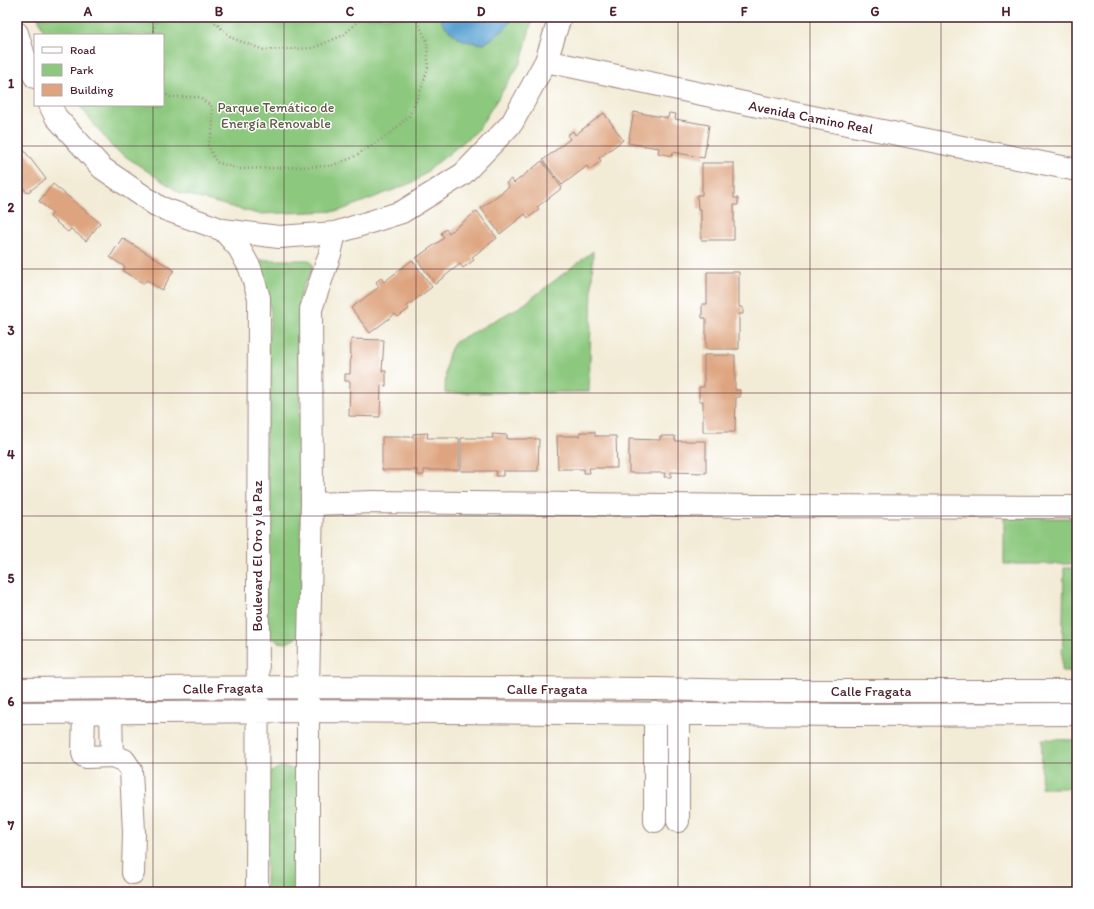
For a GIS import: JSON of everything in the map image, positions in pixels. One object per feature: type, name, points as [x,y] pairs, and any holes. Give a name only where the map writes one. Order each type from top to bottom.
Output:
[{"type":"street","points":[[50,106],[56,117],[102,168],[158,207],[223,230],[279,237],[335,233],[402,212],[463,174],[512,123],[546,61],[560,17]]},
{"type":"street","points":[[17,33],[20,57],[34,76]]},
{"type":"street","name":"Avenida Camino Real","points":[[546,61],[762,107],[1077,170]]},
{"type":"street","name":"Boulevard El Oro y la Paz","points":[[223,230],[239,248],[250,268],[259,298],[257,892]]},
{"type":"street","points":[[308,892],[308,687],[312,504],[311,310],[330,254],[335,233]]},
{"type":"street","points":[[312,504],[374,502],[764,506],[1077,507]]},
{"type":"street","name":"Calle Fragata","points":[[17,689],[308,687],[751,691],[1077,691]]},
{"type":"street","name":"Calle Fragata","points":[[17,713],[308,711],[840,715],[1077,714]]},
{"type":"street","points":[[84,713],[84,756],[112,756],[124,760],[131,770],[134,832],[133,873]]},
{"type":"street","points":[[111,713],[112,756]]},
{"type":"street","points":[[655,713],[655,821]]},
{"type":"street","points":[[678,713],[678,821]]},
{"type":"path","points":[[152,34],[157,17]]},
{"type":"path","points":[[209,17],[232,38],[264,50],[313,48],[344,35],[362,17]]},
{"type":"path","points":[[164,94],[170,97],[199,97],[212,107],[213,127],[208,145],[216,162],[239,169],[330,166],[352,158],[391,133],[409,116],[422,87],[428,67],[426,41],[417,21],[412,17]]},
{"type":"green space","name":"Parque Temático de Energía Renovable","points":[[38,17],[533,17],[521,62],[477,131],[414,182],[339,211],[258,214],[180,193],[113,148],[80,106],[164,106],[164,34],[45,34]]},
{"type":"green space","points":[[593,251],[589,392],[445,393],[447,360],[451,348],[455,342],[523,305]]},
{"type":"green space","points":[[259,260],[309,260],[312,267],[312,270],[302,289],[299,305],[302,627],[296,638],[287,643],[278,642],[270,636],[266,625],[266,373],[271,313],[266,288],[257,263]]},
{"type":"green space","points":[[1004,518],[1077,518],[1077,564],[1004,564]]},
{"type":"green space","points":[[1064,568],[1077,568],[1077,671],[1062,671]]},
{"type":"green space","points":[[1042,739],[1077,740],[1077,788],[1041,788]]},
{"type":"green space","points":[[280,767],[292,769],[301,776],[303,892],[266,892],[267,780],[271,772]]},
{"type":"water","points":[[440,17],[512,17],[504,29],[484,44],[460,38],[444,25]]},
{"type":"building","points":[[114,17],[153,17],[153,20],[114,20]]},
{"type":"building","points":[[634,112],[668,118],[669,113],[676,114],[675,119],[709,125],[704,158],[673,152],[672,156],[658,153],[659,148],[628,143]]},
{"type":"building","points":[[604,113],[623,140],[599,158],[601,161],[589,170],[587,166],[562,185],[543,160],[570,139],[567,135],[573,131],[575,135]]},
{"type":"building","points":[[17,141],[46,179],[27,193],[17,179]]},
{"type":"building","points":[[542,161],[562,188],[537,207],[539,210],[528,218],[525,214],[500,234],[481,208],[509,187],[506,183],[511,179],[514,183]]},
{"type":"building","points":[[702,163],[734,163],[734,198],[738,198],[738,205],[734,205],[734,240],[701,240],[701,209],[698,209],[697,195],[702,195]]},
{"type":"building","points":[[53,184],[100,223],[86,241],[71,229],[68,232],[50,217],[53,213],[39,201]]},
{"type":"building","points":[[477,211],[497,238],[472,257],[474,260],[463,268],[460,264],[435,284],[416,258],[444,238],[441,233],[446,229],[449,233]]},
{"type":"building","points":[[122,238],[174,270],[162,290],[146,280],[144,284],[123,271],[125,267],[110,257]]},
{"type":"building","points":[[412,260],[432,287],[407,306],[409,309],[398,317],[395,314],[370,333],[351,308],[379,287],[376,282],[381,278],[384,282]]},
{"type":"building","points":[[707,272],[739,272],[739,307],[743,307],[743,314],[739,314],[739,349],[706,349],[706,318],[702,318],[702,304],[707,304]]},
{"type":"building","points":[[351,339],[384,340],[382,371],[386,371],[386,386],[381,385],[380,417],[349,416],[350,381],[345,381],[345,374],[350,374]]},
{"type":"building","points":[[704,355],[735,355],[735,390],[740,390],[740,397],[736,397],[735,432],[703,432],[703,401],[699,401],[699,387],[704,387]]},
{"type":"building","points":[[580,432],[595,432],[595,436],[616,436],[617,468],[589,468],[590,473],[584,473],[584,469],[558,469],[557,436],[580,436]]},
{"type":"building","points":[[428,433],[427,438],[459,438],[459,470],[424,470],[424,475],[417,475],[417,470],[382,470],[382,437],[413,437],[413,434]]},
{"type":"building","points":[[492,434],[507,435],[507,439],[539,439],[538,471],[503,471],[503,476],[496,476],[497,471],[461,471],[461,438],[493,438]]},
{"type":"building","points":[[660,436],[675,436],[675,441],[706,441],[706,473],[671,472],[671,477],[664,477],[665,473],[629,473],[629,439],[660,440]]}]
